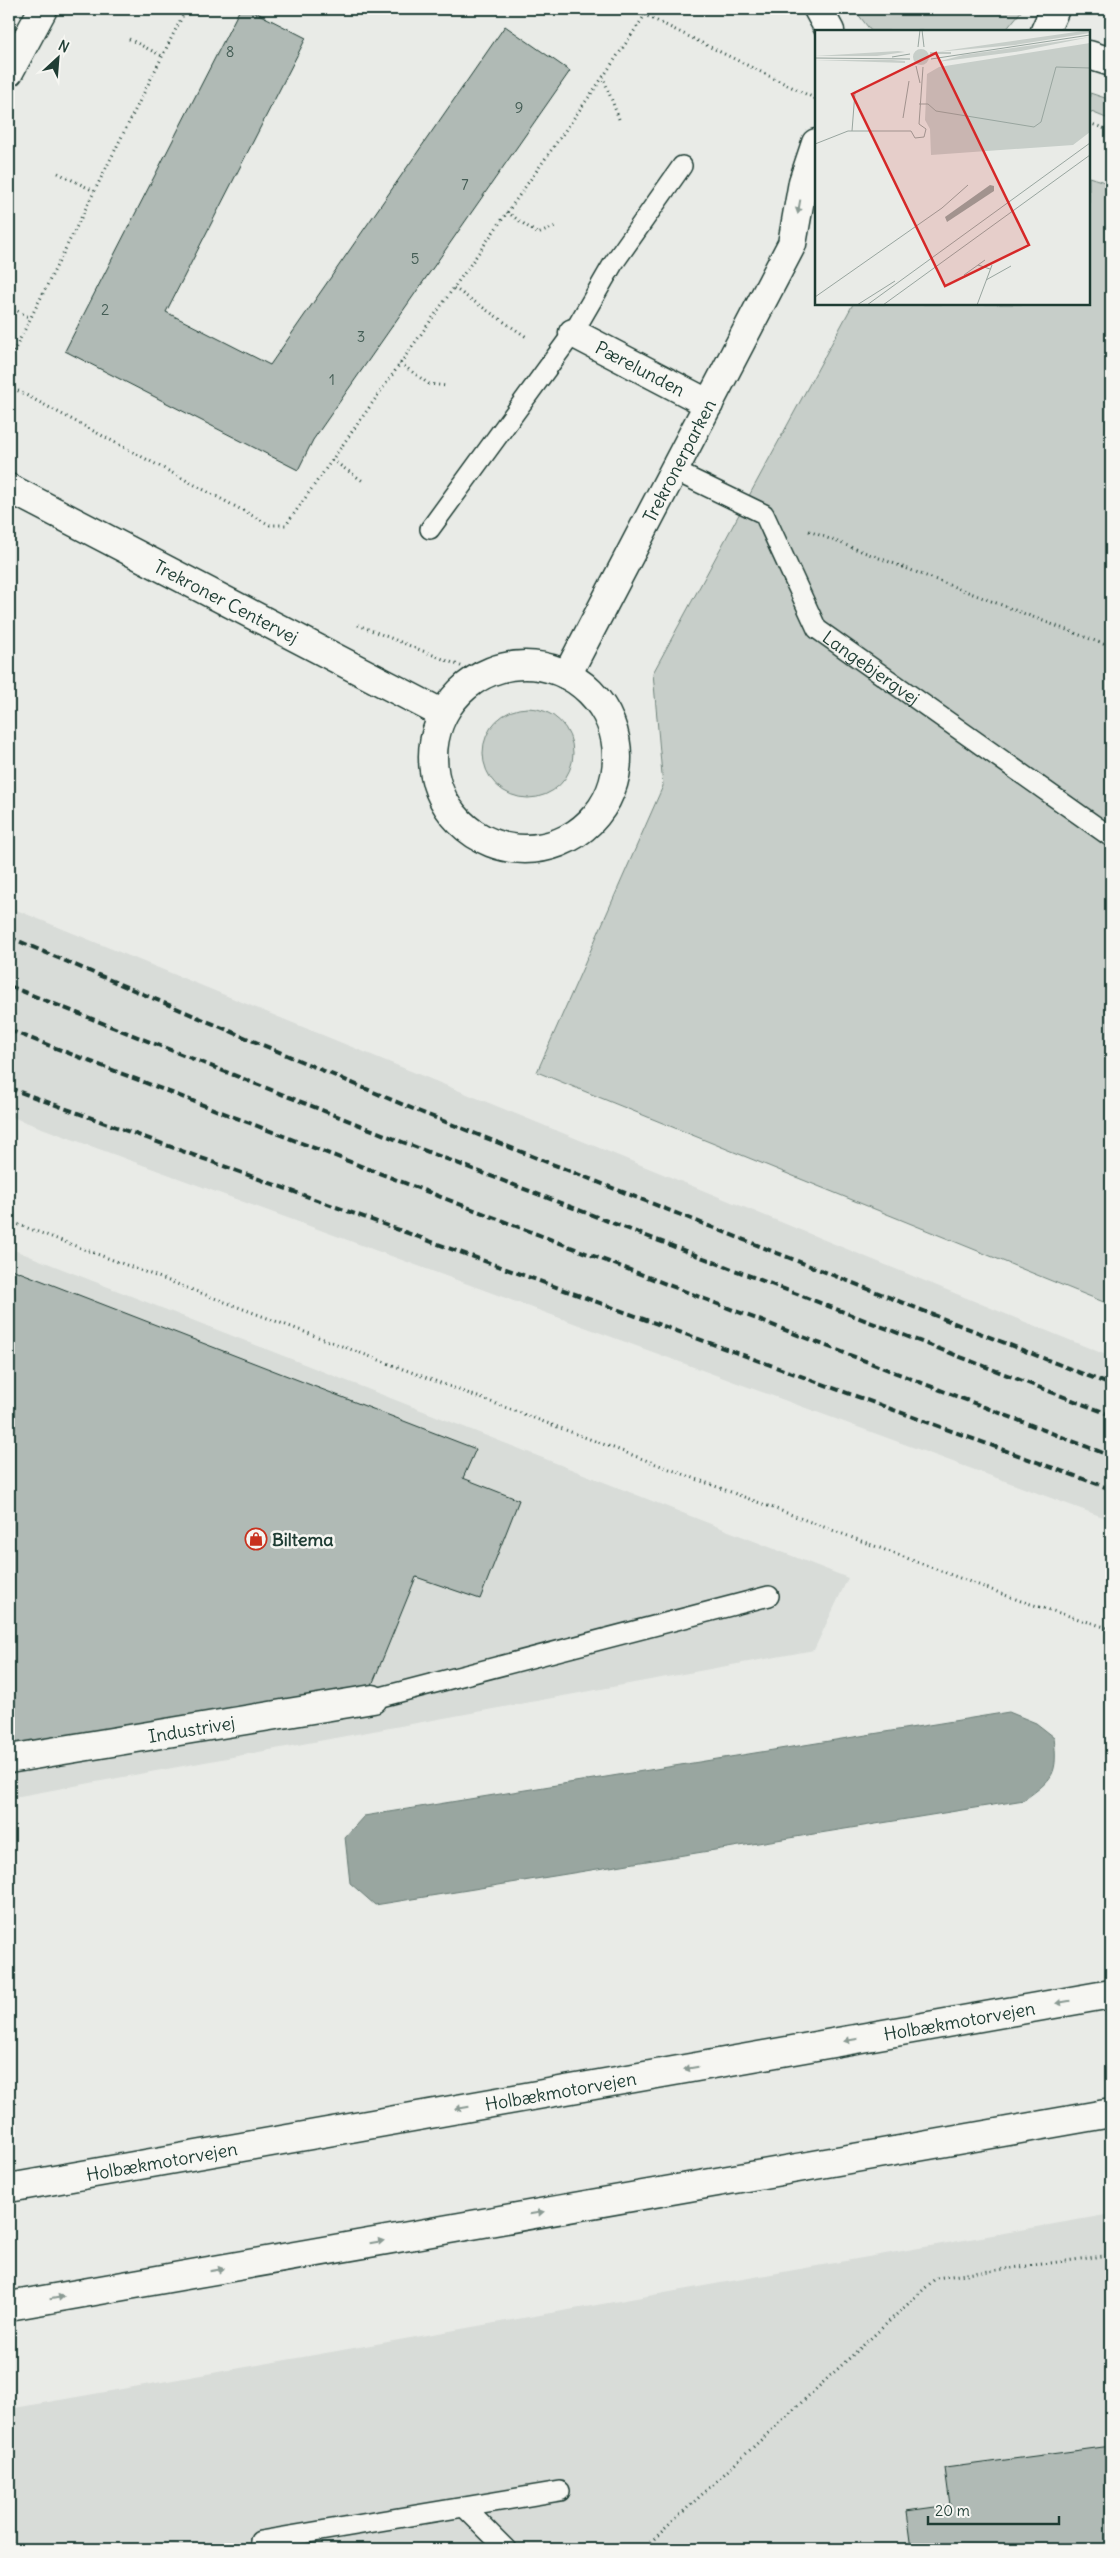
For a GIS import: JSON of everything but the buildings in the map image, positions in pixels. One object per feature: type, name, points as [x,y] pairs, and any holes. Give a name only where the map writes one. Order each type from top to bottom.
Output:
[{"type":"main road","points":[[9,72],[43,9]]},
{"type":"main road","points":[[818,9],[829,30]]},
{"type":"main road","points":[[1045,30],[1055,9]]},
{"type":"main road","points":[[1090,56],[1111,62]]},
{"type":"main road","name":"Trekronerparken","points":[[567,675],[792,244],[803,182],[815,147]]},
{"type":"main road","name":"Trekronerparken","points":[[792,244],[815,228]]},
{"type":"main road","name":"Pærelunden","points":[[573,333],[709,404]]},
{"type":"main road","name":"Trekroner Centervej","points":[[9,488],[443,714]]},
{"type":"main road","points":[[511,666],[540,666],[567,675],[589,691],[605,713],[615,738],[616,765],[611,791],[597,815],[577,833],[553,845],[526,849],[499,846],[474,834],[454,816],[440,793],[433,767],[434,740],[443,714],[460,691],[483,675],[511,666]]},
{"type":"main road","name":"Industrivej","points":[[9,1759],[374,1699]]},
{"type":"main road","name":"Holbækmotorvejen","points":[[9,2188],[1111,1994]]},
{"type":"main road","points":[[9,2306],[1111,2113]]},
{"type":"lane","points":[[430,529],[573,333],[613,264],[682,166]]},
{"type":"lane","points":[[675,471],[764,514]]},
{"type":"lane","name":"Langebjergvej","points":[[764,514],[817,629],[1111,837]]},
{"type":"lane","points":[[374,1699],[769,1596]]},
{"type":"lane","points":[[260,2541],[560,2491]]},
{"type":"lane","points":[[464,2507],[506,2549]]},
{"type":"path","points":[[9,361],[186,9]]},
{"type":"path","points":[[624,9],[645,15],[815,99]]},
{"type":"path","points":[[9,386],[270,525],[286,525],[645,15],[666,9]]},
{"type":"path","points":[[129,39],[162,56]]},
{"type":"path","points":[[603,76],[619,119]]},
{"type":"path","points":[[1090,122],[1111,131]]},
{"type":"path","points":[[58,173],[94,191]]},
{"type":"path","points":[[506,212],[538,234],[556,226]]},
{"type":"path","points":[[454,288],[556,357]]},
{"type":"path","points":[[9,306],[30,318]]},
{"type":"path","points":[[400,363],[429,384],[447,386]]},
{"type":"path","points":[[332,460],[363,481]]},
{"type":"path","points":[[764,514],[1111,647]]},
{"type":"path","points":[[9,1221],[1021,1601],[1111,1629]]},
{"type":"path","points":[[643,2549],[936,2278],[1111,2255]]},
{"type":"shaded area","points":[[854,9],[1023,9],[1006,30],[870,30]]},
{"type":"shaded area","points":[[1090,93],[1111,100],[1111,120],[1090,111]]},
{"type":"shaded area","points":[[1090,177],[1111,184],[1111,1305],[537,1072],[663,786],[653,673],[852,305],[1090,305]]},
{"type":"shaded area","points":[[519,708],[537,708],[553,715],[566,728],[573,744],[573,762],[566,778],[553,791],[537,798],[519,798],[503,791],[490,778],[483,762],[483,744],[490,728],[503,715]]},
{"type":"shaded area","points":[[9,907],[1111,1357],[1111,1520],[9,1116]]},
{"type":"shaded area","name":"Biltema","points":[[9,1248],[848,1578],[814,1650],[9,1798]]},
{"type":"shaded area","points":[[1009,1712],[1036,1723],[1054,1737],[1055,1760],[1052,1775],[1042,1786],[1024,1800],[375,1905],[350,1883],[345,1837],[364,1816]]},
{"type":"shaded area","points":[[1111,2214],[1111,2549],[9,2549],[9,2409]]},
{"type":"railway","points":[[9,937],[418,1111],[1111,1385]]},
{"type":"railway","points":[[9,986],[405,1143],[1111,1415]]},
{"type":"railway","points":[[9,1030],[1111,1456]]},
{"type":"railway","points":[[9,1088],[1111,1489]]},
{"type":"place","name":"Biltema","points":[[256,1539]]}]
